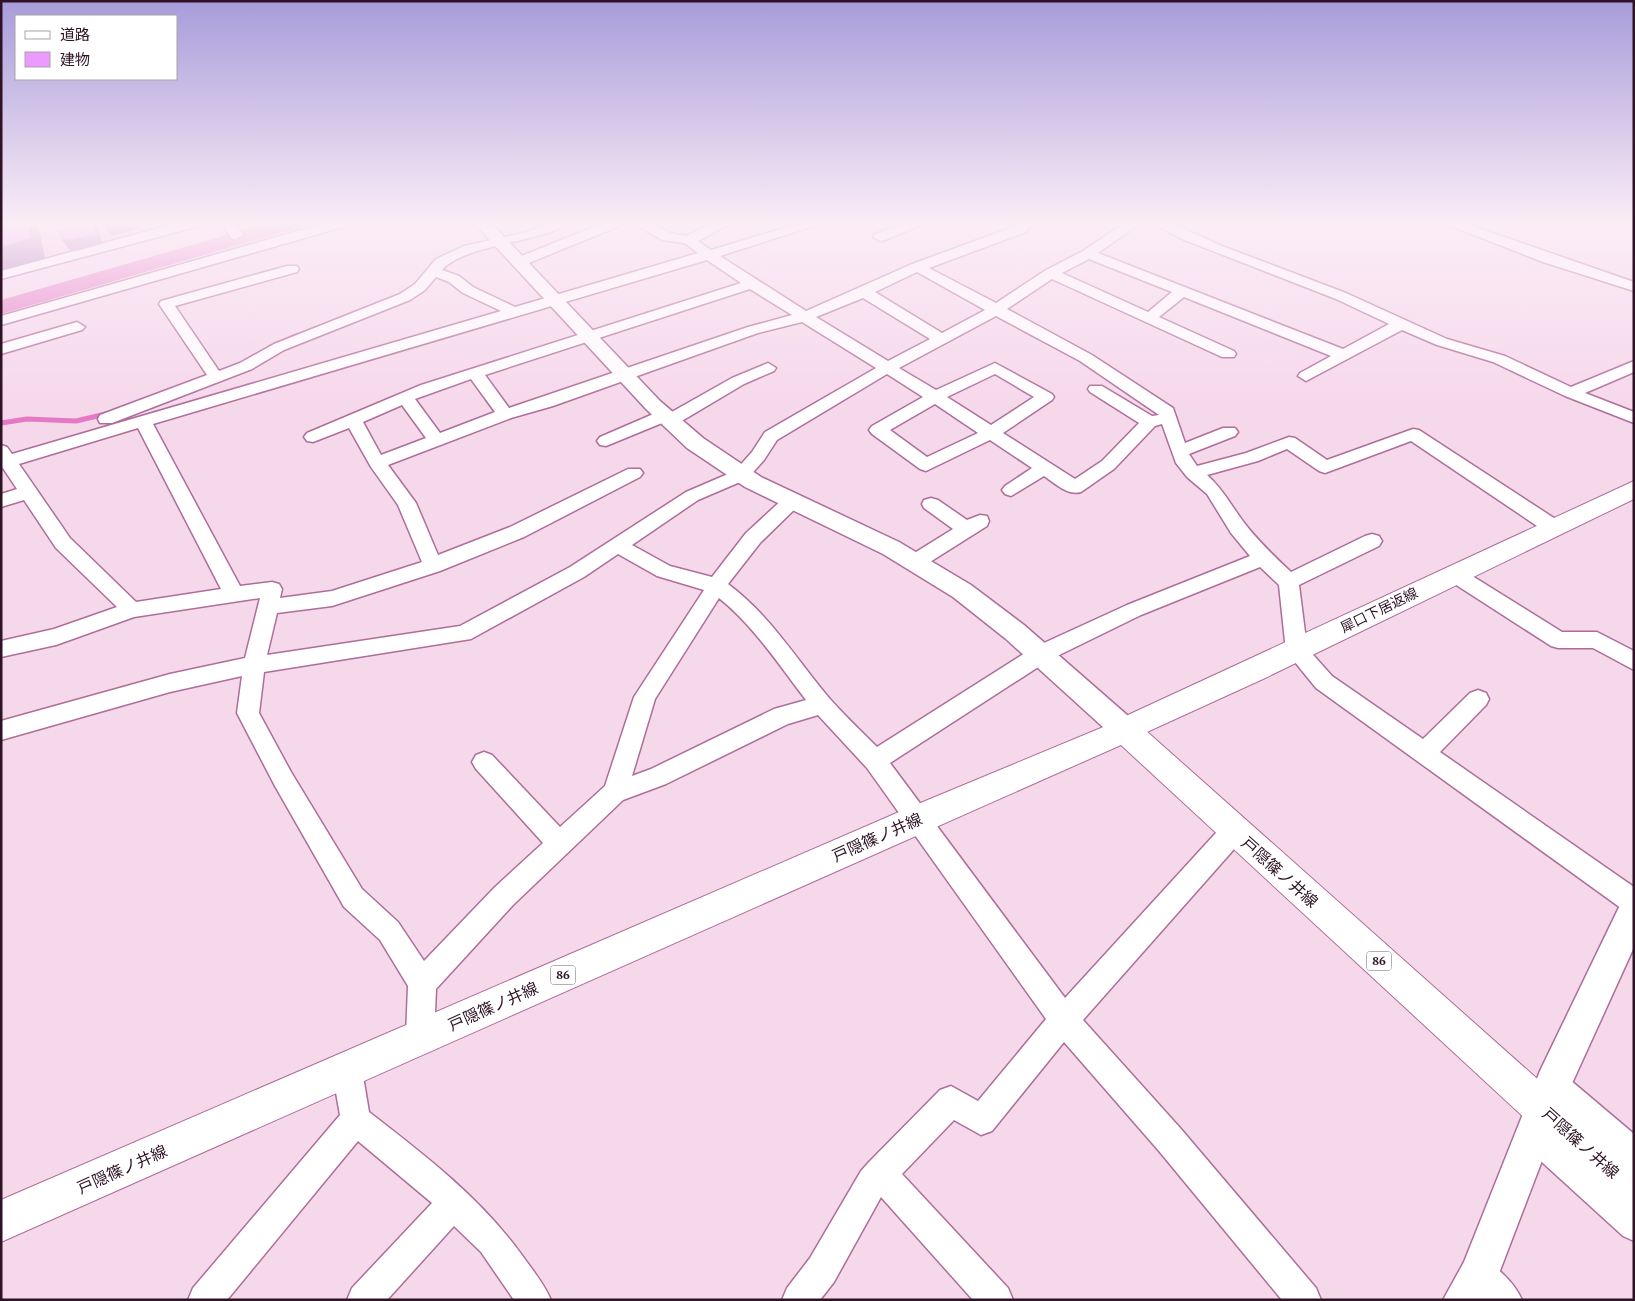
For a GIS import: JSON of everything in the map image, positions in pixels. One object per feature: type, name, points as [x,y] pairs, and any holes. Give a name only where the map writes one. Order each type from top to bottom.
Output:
[{"type":"main road","name":"犀口下居返線","points":[[1125,730],[1297,651],[1634,489]]},
{"type":"main road","name":"戸隠篠ノ井線","points":[[1,1221],[917,819],[1125,730],[1234,831],[1634,1192]]},
{"type":"street","points":[[1,321],[134,283]]},
{"type":"street","points":[[215,376],[166,304],[243,283]]},
{"type":"street","points":[[3,458],[49,438],[246,366],[279,347],[306,335],[405,297],[423,283]]},
{"type":"street","points":[[459,283],[468,290],[514,312]]},
{"type":"street","points":[[539,283],[666,418],[710,454],[741,474],[792,502],[915,562],[962,591],[1041,654],[1125,730]]},
{"type":"street","points":[[3,458],[143,422],[612,283]]},
{"type":"street","points":[[377,463],[506,414],[753,330],[806,316],[884,283]]},
{"type":"street","points":[[947,283],[1086,358],[1167,412],[1180,452],[1193,473],[1213,490],[1238,528],[1263,558],[1289,582],[1297,651],[1324,682],[1634,902]]},
{"type":"street","points":[[1,731],[170,684],[254,665],[464,634],[577,572],[692,496],[741,474],[758,456],[770,436],[940,338],[997,309],[1036,283]]},
{"type":"street","points":[[1072,283],[1228,354]]},
{"type":"street","points":[[1159,283],[1343,355]]},
{"type":"street","points":[[1304,283],[1336,293],[1442,342],[1499,359],[1571,393],[1634,418]]},
{"type":"street","points":[[1621,283],[1634,287]]},
{"type":"street","points":[[313,437],[427,388],[752,284],[806,316],[832,335],[935,396],[1075,488],[1108,465],[1149,422],[1168,418]]},
{"type":"street","points":[[864,292],[940,338]]},
{"type":"street","points":[[1148,318],[1182,292]]},
{"type":"street","points":[[1306,376],[1400,324]]},
{"type":"street","points":[[1,349],[77,328]]},
{"type":"street","points":[[1571,393],[1634,366]]},
{"type":"street","points":[[606,441],[666,418],[738,381],[768,368]]},
{"type":"street","points":[[995,368],[1046,397],[990,433],[926,465],[878,430],[935,396],[995,368]]},
{"type":"street","points":[[475,373],[506,414]]},
{"type":"street","points":[[1096,389],[1149,422]]},
{"type":"street","points":[[405,398],[436,440]]},
{"type":"street","points":[[352,420],[377,463],[407,503],[433,566]]},
{"type":"street","points":[[143,422],[234,594]]},
{"type":"street","points":[[1180,452],[1229,432]]},
{"type":"street","points":[[1193,473],[1252,458],[1289,442],[1325,467],[1412,434],[1553,527]]},
{"type":"street","points":[[3,458],[63,543],[132,610]]},
{"type":"street","points":[[1011,490],[1043,468]]},
{"type":"street","points":[[267,607],[332,598],[433,566],[517,532],[634,473]]},
{"type":"street","points":[[1,501],[28,492]]},
{"type":"street","points":[[615,792],[645,697],[717,586],[753,538],[792,502]]},
{"type":"street","points":[[915,562],[973,525],[931,504]]},
{"type":"street","points":[[1289,582],[1348,543],[1372,541]]},
{"type":"street","points":[[617,545],[664,571],[717,586],[742,606],[770,637],[822,705],[874,761],[1064,1020],[1170,1140],[1304,1300]]},
{"type":"street","points":[[874,761],[1041,654],[1134,610],[1263,558]]},
{"type":"street","points":[[1454,574],[1558,640],[1597,640],[1634,662]]},
{"type":"street","points":[[1,649],[56,637],[132,610],[272,589],[254,665],[248,713],[283,779],[353,898],[389,931],[422,983],[420,1037]]},
{"type":"street","points":[[1423,754],[1478,700]]},
{"type":"street","points":[[422,983],[504,896],[615,792],[658,778],[782,716],[822,705]]},
{"type":"street","points":[[484,762],[560,844]]},
{"type":"street","points":[[799,1300],[822,1270],[872,1182],[880,1173],[951,1101],[981,1120],[1064,1020],[1234,831]]},
{"type":"street","points":[[1482,1292],[1543,1108],[1634,910]]},
{"type":"street","points":[[347,1070],[356,1120],[432,1181],[454,1202],[492,1241],[534,1300]]},
{"type":"street","points":[[1543,1108],[1634,1154]]},
{"type":"street","points":[[1543,1108],[1634,1225]]},
{"type":"street","points":[[205,1300],[356,1120]]},
{"type":"street","points":[[880,1173],[996,1300]]},
{"type":"street","points":[[364,1300],[454,1202]]},
{"type":"waterway","points":[[1,307],[86,283]]},
{"type":"waterway","points":[[269,347],[297,335]]},
{"type":"waterway","points":[[1,423],[27,419],[76,421],[106,414]]}]
